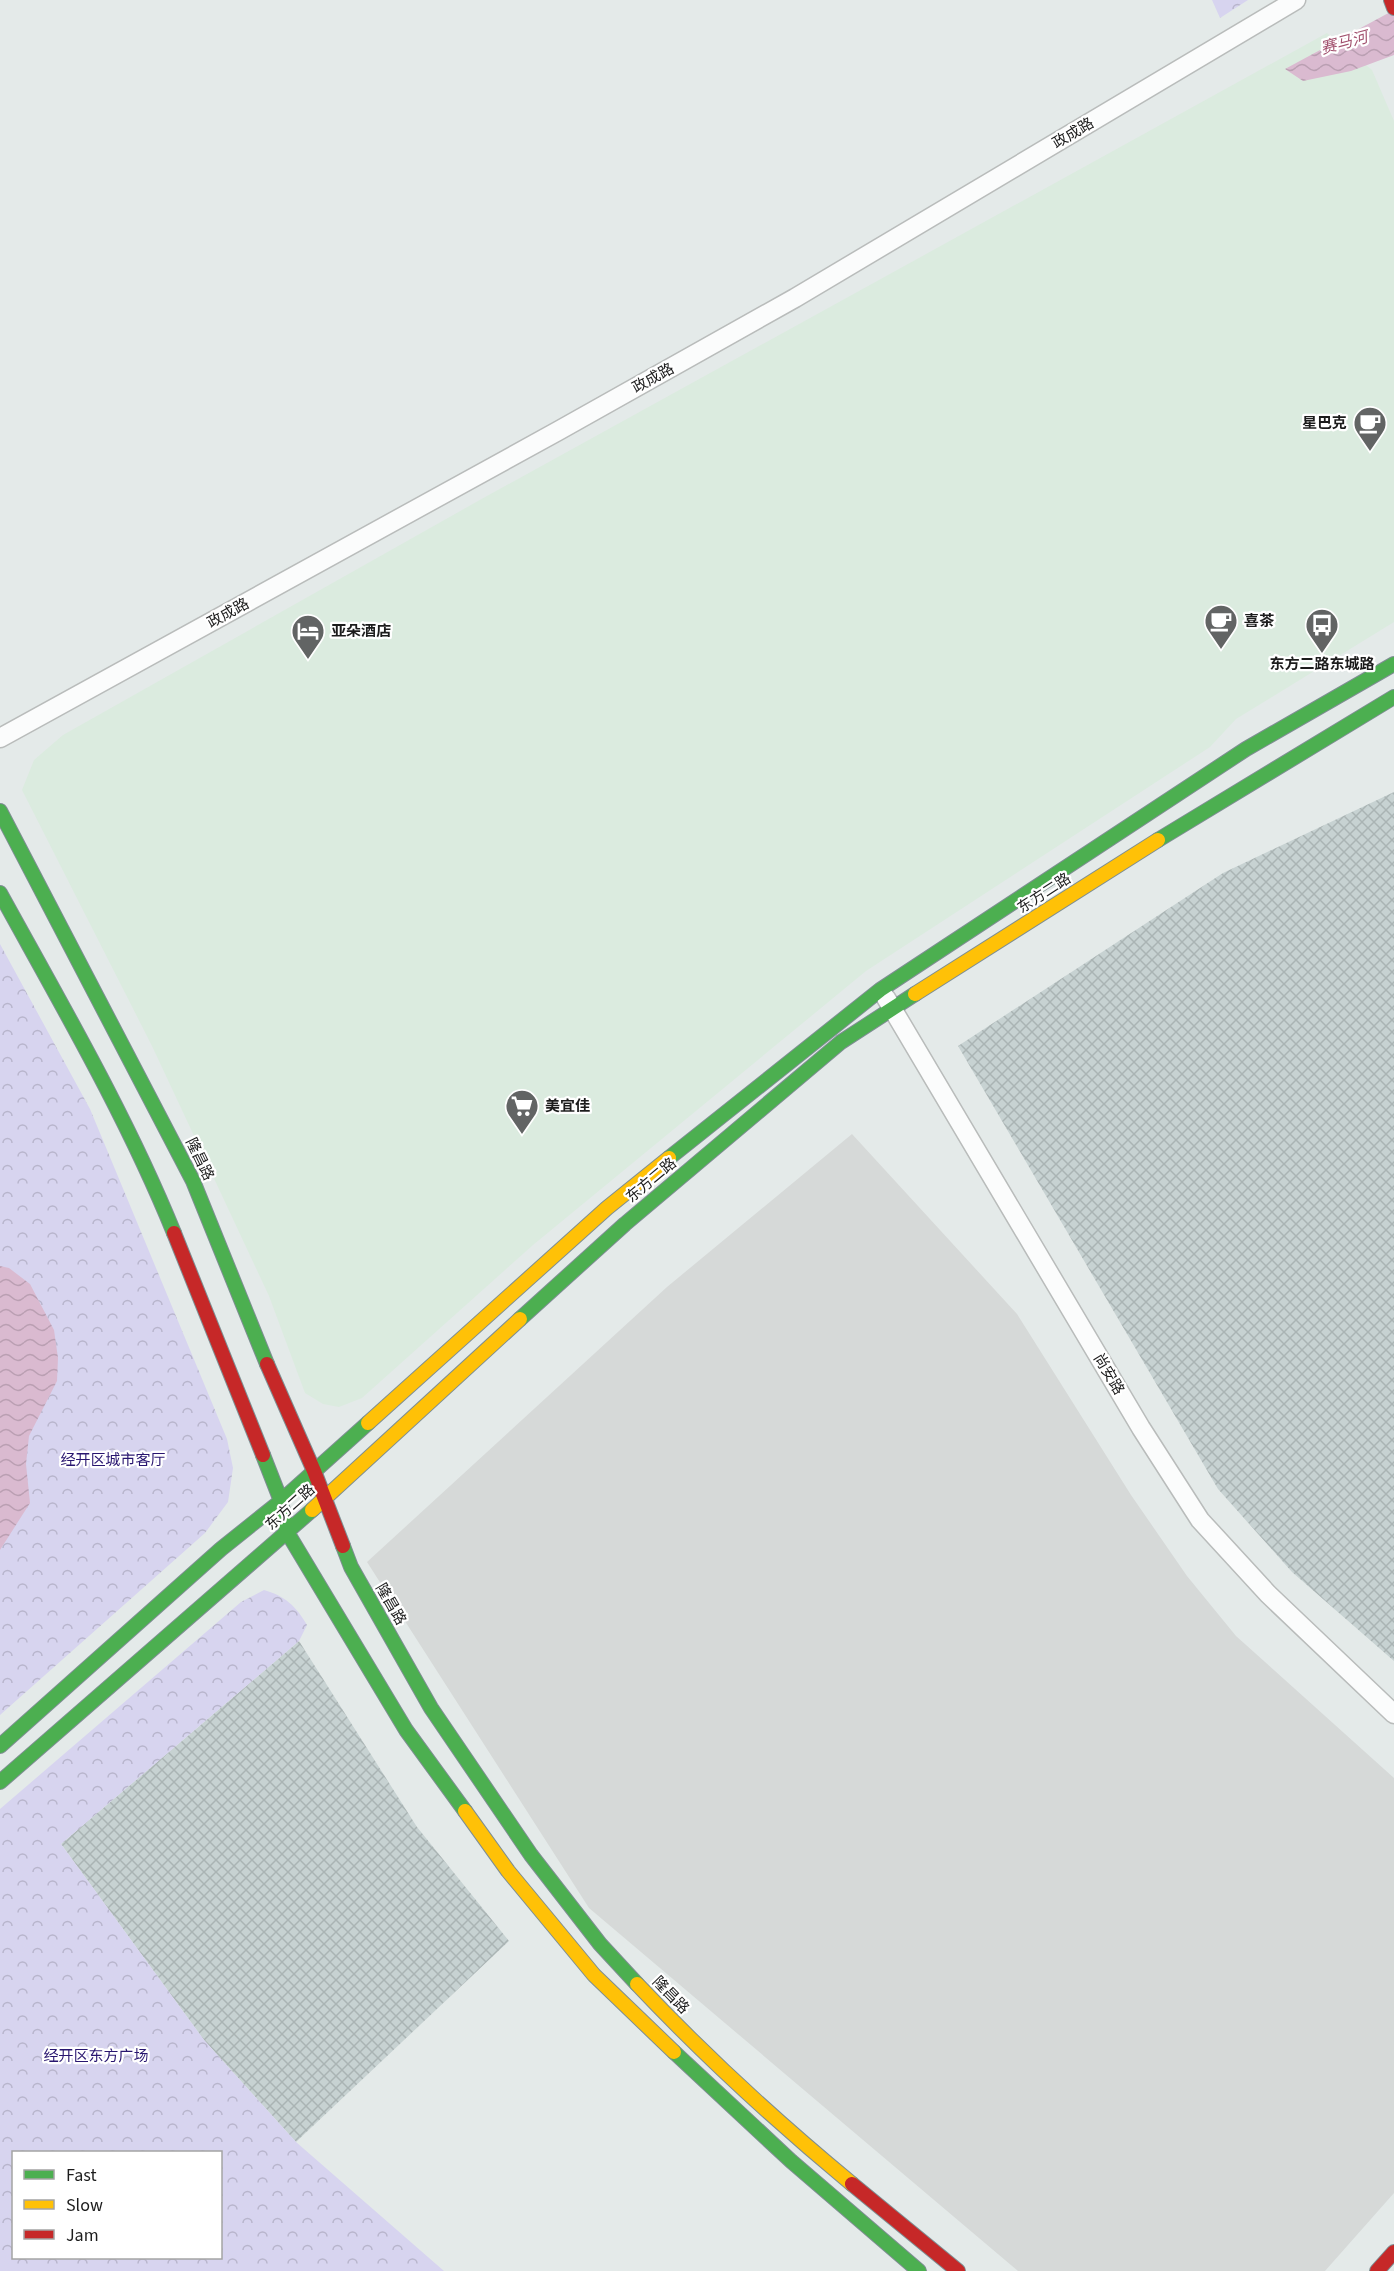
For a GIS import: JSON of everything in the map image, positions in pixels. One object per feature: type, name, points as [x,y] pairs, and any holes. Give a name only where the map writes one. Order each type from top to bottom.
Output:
[{"type":"main road","points":[[1391,0],[1394,8]]},
{"type":"main road","name":"东方二路","points":[[0,1746],[221,1549],[281,1501],[607,1208],[880,990],[1246,749],[1394,664]]},
{"type":"main road","name":"东方二路","points":[[0,1782],[287,1532],[626,1224],[841,1042],[1200,813],[1394,697]]},
{"type":"main road","name":"隆昌路","points":[[0,812],[193,1181],[283,1404],[314,1471],[351,1568],[431,1708],[531,1855],[600,1944],[677,2026],[805,2145],[958,2271]]},
{"type":"main road","points":[[0,893],[94,1064],[160,1199],[281,1501],[287,1532],[406,1730],[508,1871],[594,1975],[790,2161],[919,2271]]},
{"type":"main road","points":[[1377,2271],[1394,2252]]},
{"type":"street","name":"政成路","points":[[0,738],[795,298],[1296,0]]},
{"type":"street","name":"尚安路","points":[[880,990],[894,1009],[1141,1428],[1200,1520],[1268,1594],[1394,1714]]},
{"type":"shaded area","points":[[1327,33],[1372,70],[1394,121],[1394,622],[1236,719],[1210,747],[866,971],[533,1245],[362,1398],[339,1407],[323,1404],[305,1393],[269,1296],[152,1046],[22,790],[34,760],[63,735],[478,501]]},
{"type":"shaded area","points":[[1394,792],[1394,1661],[1292,1572],[1218,1489],[958,1046],[1223,873]]},
{"type":"shaded area","points":[[852,1134],[1017,1314],[1131,1495],[1187,1576],[1236,1636],[1394,1778],[1394,2193],[1325,2271],[1018,2271],[589,1908],[367,1562],[667,1287]]},
{"type":"shaded area","points":[[299,1641],[417,1827],[509,1941],[296,2142],[204,2040],[61,1844]]},
{"type":"green space","points":[[1212,0],[1248,0],[1220,18]]},
{"type":"green space","name":"经开区城市客厅","points":[[0,944],[90,1109],[227,1439],[233,1468],[228,1502],[205,1533],[0,1715]]},
{"type":"green space","name":"经开区东方广场","points":[[264,1590],[278,1595],[299,1612],[307,1625],[299,1641],[61,1844],[204,2040],[296,2142],[444,2271],[0,2271],[0,1809],[241,1602]]},
{"type":"water","name":"赛马河","points":[[1394,10],[1394,55],[1351,71],[1303,81],[1285,69]]},
{"type":"water","points":[[0,1266],[9,1268],[30,1284],[54,1330],[58,1358],[57,1381],[29,1436],[26,1464],[30,1503],[0,1550]]},
{"type":"traffic: fast","points":[[669,1158],[880,990],[1246,749],[1394,664]]},
{"type":"traffic: fast","points":[[1158,840],[1394,697]]},
{"type":"traffic: fast","points":[[0,811],[193,1181],[267,1364]]},
{"type":"traffic: fast","points":[[0,893],[114,1103],[174,1233]]},
{"type":"traffic: fast","points":[[520,1319],[625,1224],[841,1042],[915,994]]},
{"type":"traffic: fast","points":[[0,1746],[221,1549],[281,1501],[368,1423]]},
{"type":"traffic: fast","points":[[263,1455],[281,1501],[287,1532],[406,1730],[465,1811]]},
{"type":"traffic: fast","points":[[0,1782],[312,1510]]},
{"type":"traffic: fast","points":[[343,1546],[351,1567],[431,1708],[531,1855],[600,1944],[637,1984]]},
{"type":"traffic: fast","points":[[674,2052],[791,2161],[919,2271]]},
{"type":"traffic: slow","points":[[915,994],[1158,840]]},
{"type":"traffic: slow","points":[[368,1423],[607,1208],[669,1158]]},
{"type":"traffic: slow","points":[[312,1510],[520,1319]]},
{"type":"traffic: slow","points":[[465,1811],[508,1871],[594,1975],[674,2052]]},
{"type":"traffic: slow","points":[[637,1984],[742,2087],[852,2184]]},
{"type":"traffic: jam","points":[[1391,0],[1394,8]]},
{"type":"traffic: jam","points":[[174,1233],[263,1455]]},
{"type":"traffic: jam","points":[[267,1364],[314,1471],[343,1546]]},
{"type":"traffic: jam","points":[[852,2184],[958,2271]]},
{"type":"traffic: jam","points":[[1377,2271],[1394,2252]]},
{"type":"place","name":"星巴克","points":[[1370,452]]},
{"type":"place","name":"喜茶","points":[[1221,650]]},
{"type":"place","name":"东方二路东城路","points":[[1322,654]]},
{"type":"place","name":"亚朵酒店","points":[[308,660]]},
{"type":"place","name":"美宜佳","points":[[522,1135]]}]
